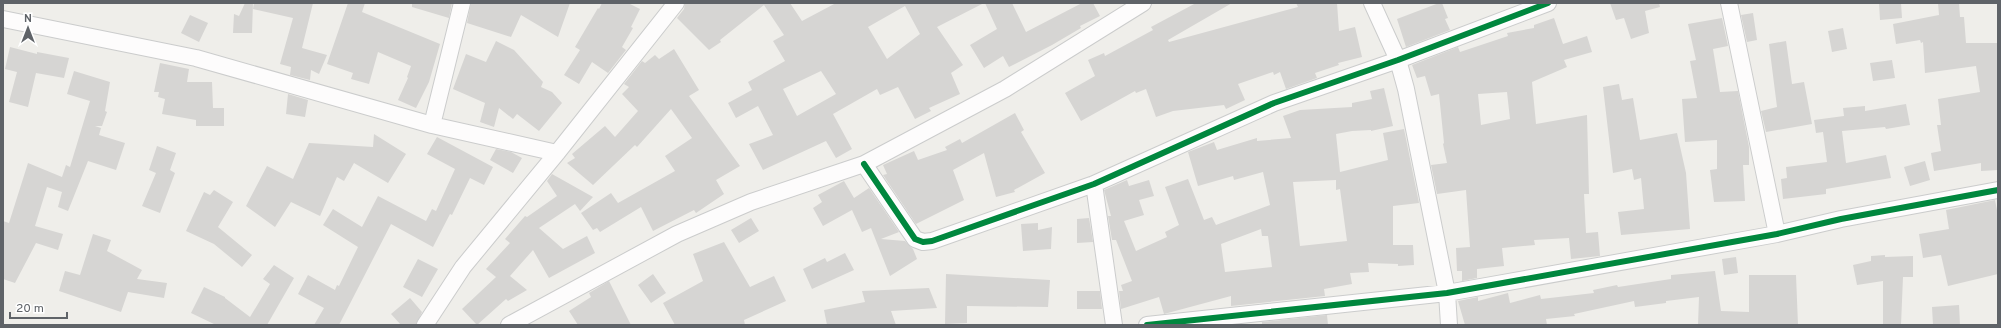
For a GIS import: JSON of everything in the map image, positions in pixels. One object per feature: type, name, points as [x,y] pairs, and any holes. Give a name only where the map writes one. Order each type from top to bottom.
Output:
[{"type":"street","points":[[432,124],[462,3]]},
{"type":"street","points":[[425,325],[464,267],[676,3]]},
{"type":"street","points":[[509,325],[677,234],[750,202],[864,164],[1005,89],[1143,3]]},
{"type":"street","points":[[1372,3],[1398,60],[1406,89],[1447,293],[1449,325]]},
{"type":"street","points":[[864,164],[915,239],[924,242],[946,237],[1094,184],[1274,103],[1398,60],[1548,3]]},
{"type":"street","points":[[1729,3],[1777,234]]},
{"type":"street","points":[[3,19],[196,58],[432,124],[557,153]]},
{"type":"street","points":[[1094,184],[1114,325]]},
{"type":"street","points":[[1148,325],[1447,293],[1777,234],[1841,219],[1998,190]]},
{"type":"building","points":[[245,3],[253,3],[252,33],[233,33],[234,14],[239,16]]},
{"type":"building","points":[[254,3],[313,3],[302,48],[327,55],[319,74],[311,70],[310,80],[290,75],[291,67],[280,64],[293,18],[253,9]]},
{"type":"building","points":[[348,3],[365,3],[362,12],[440,44],[429,82],[416,108],[398,100],[408,78],[407,77],[411,66],[378,52],[369,84],[351,79],[353,73],[327,64]]},
{"type":"building","points":[[412,3],[452,3],[449,18],[412,7]]},
{"type":"building","points":[[471,3],[570,3],[558,37],[521,15],[511,37],[467,23]]},
{"type":"building","points":[[602,3],[628,3],[640,9],[631,27],[633,28],[622,47],[626,50],[608,73],[592,62],[579,84],[564,75],[580,50],[575,47]]},
{"type":"building","points":[[685,3],[790,3],[802,21],[836,3],[984,3],[937,27],[963,65],[951,73],[960,94],[929,108],[931,111],[915,119],[898,87],[880,95],[877,89],[833,114],[852,149],[836,158],[826,141],[763,170],[749,144],[773,135],[758,106],[736,118],[728,103],[752,90],[748,82],[785,61],[773,41],[784,35],[764,5],[720,40],[721,42],[709,50],[677,18],[684,9]],"holes":[[[905,6],[920,34],[887,59],[868,27]],[[821,71],[836,94],[797,116],[783,89]]]},
{"type":"building","points":[[985,3],[1012,3],[1026,32],[1082,3],[1093,3],[1100,16],[1080,26],[1081,28],[1052,45],[1009,67],[1003,56],[984,68],[970,45],[997,29]]},
{"type":"building","points":[[1196,3],[1232,3],[1168,40],[1169,42],[1298,7],[1296,3],[1337,3],[1339,31],[1355,27],[1362,57],[1338,63],[1339,65],[1315,73],[1317,78],[1286,89],[1280,72],[1274,75],[1273,72],[1238,84],[1245,100],[1226,109],[1224,105],[1173,111],[1156,117],[1146,89],[1136,93],[1135,91],[1081,121],[1065,93],[1095,76],[1088,60],[1104,53],[1105,56],[1153,30],[1151,27]]},
{"type":"building","points":[[1442,3],[1448,18],[1445,19],[1450,30],[1406,47],[1397,19]]},
{"type":"building","points":[[1610,3],[1659,3],[1660,7],[1645,11],[1649,33],[1631,39],[1624,18],[1616,20]]},
{"type":"building","points":[[1879,3],[1901,3],[1902,18],[1880,20]]},
{"type":"building","points":[[1938,3],[1959,3],[1960,17],[1964,17],[1966,43],[1998,43],[1998,170],[1981,171],[1981,163],[1934,171],[1931,153],[1941,151],[1937,125],[1941,125],[1938,99],[1980,92],[1976,66],[1925,73],[1923,42],[1921,43],[1920,40],[1896,44],[1893,24],[1939,15]]},
{"type":"building","points":[[1753,13],[1757,40],[1747,42],[1741,15]]},
{"type":"building","points":[[190,15],[208,23],[199,42],[181,33]]},
{"type":"building","points":[[1554,18],[1563,44],[1587,36],[1592,52],[1564,60],[1567,67],[1532,82],[1536,124],[1587,115],[1589,194],[1584,194],[1586,233],[1598,232],[1600,256],[1571,259],[1569,238],[1534,240],[1535,245],[1502,248],[1504,266],[1477,269],[1477,278],[1462,281],[1462,271],[1457,271],[1456,248],[1470,247],[1466,190],[1437,194],[1431,165],[1447,163],[1443,144],[1439,94],[1431,96],[1425,76],[1417,78],[1412,65],[1458,47],[1460,52],[1508,36],[1507,33],[1534,28],[1534,25]],"holes":[[[1507,92],[1510,119],[1481,125],[1478,94]]]},
{"type":"building","points":[[1722,18],[1728,46],[1713,49],[1720,92],[1738,91],[1749,147],[1749,165],[1743,165],[1745,201],[1714,202],[1710,170],[1717,169],[1717,140],[1685,142],[1682,99],[1697,98],[1690,61],[1696,60],[1688,24]]},
{"type":"building","points":[[1843,28],[1847,49],[1832,52],[1828,31]]},
{"type":"building","points":[[496,41],[514,50],[543,82],[541,87],[552,92],[562,103],[539,131],[517,114],[513,119],[499,108],[494,127],[480,122],[485,103],[453,89],[466,54],[486,62]]},
{"type":"building","points":[[1786,41],[1792,84],[1804,82],[1812,124],[1766,132],[1761,111],[1777,107],[1769,44]]},
{"type":"building","points":[[10,47],[37,54],[37,52],[69,58],[64,78],[36,73],[28,107],[9,102],[17,72],[5,69]]},
{"type":"building","points":[[674,49],[699,90],[689,96],[740,166],[716,180],[724,194],[696,213],[694,210],[653,231],[641,207],[600,232],[597,228],[593,230],[581,213],[611,193],[618,203],[675,171],[665,156],[692,138],[671,109],[637,147],[635,145],[593,185],[567,163],[575,158],[572,154],[605,126],[615,137],[638,111],[622,94],[629,87],[624,84],[642,61],[645,63],[655,55],[659,59]]},
{"type":"building","points":[[1892,60],[1895,78],[1873,81],[1870,63]]},
{"type":"building","points":[[160,63],[189,69],[187,82],[212,82],[213,108],[224,108],[224,126],[196,126],[196,120],[162,114],[165,99],[158,97],[159,92],[154,92]]},
{"type":"building","points":[[74,71],[110,82],[105,111],[107,112],[102,126],[95,126],[101,128],[99,135],[125,143],[116,170],[88,161],[68,211],[58,207],[62,192],[47,187],[35,226],[63,234],[58,250],[36,243],[15,283],[3,279],[3,221],[9,223],[28,163],[62,177],[66,165],[70,167],[90,101],[67,94]]},
{"type":"building","points":[[1619,84],[1622,100],[1633,98],[1640,140],[1677,133],[1686,173],[1690,229],[1621,235],[1618,212],[1644,209],[1641,178],[1634,180],[1632,169],[1613,173],[1603,87]]},
{"type":"building","points":[[1384,88],[1393,126],[1371,131],[1352,131],[1336,134],[1340,172],[1388,160],[1383,133],[1404,129],[1419,203],[1393,206],[1393,245],[1413,245],[1414,265],[1398,266],[1398,264],[1368,263],[1369,272],[1350,273],[1352,284],[1324,289],[1325,296],[1231,306],[1231,296],[1164,314],[1159,297],[1121,309],[1119,291],[1123,291],[1121,285],[1132,281],[1116,240],[1112,240],[1108,216],[1111,216],[1104,190],[1127,180],[1129,186],[1149,180],[1154,196],[1139,200],[1144,215],[1124,221],[1136,251],[1167,237],[1165,232],[1179,225],[1165,187],[1188,179],[1204,220],[1212,217],[1216,225],[1270,205],[1263,172],[1234,180],[1233,176],[1198,186],[1188,152],[1214,142],[1217,150],[1257,138],[1257,141],[1291,138],[1283,116],[1300,110],[1352,107],[1352,103],[1372,99],[1370,91]],"holes":[[[1336,180],[1336,190],[1340,189],[1347,241],[1300,246],[1293,182]],[[1261,229],[1262,236],[1268,236],[1272,267],[1225,272],[1221,244]]]},
{"type":"building","points":[[288,94],[308,100],[305,117],[286,114]]},
{"type":"building","points":[[1906,104],[1910,125],[1886,129],[1885,127],[1842,131],[1846,163],[1886,155],[1891,178],[1826,189],[1826,194],[1783,199],[1781,179],[1787,178],[1786,167],[1827,162],[1823,132],[1816,133],[1814,120],[1844,116],[1843,108],[1865,106],[1865,111]]},
{"type":"building","points":[[1015,113],[1024,130],[1021,132],[1045,173],[1014,190],[1015,192],[996,197],[984,153],[953,170],[964,200],[916,224],[883,175],[887,174],[883,165],[914,151],[918,160],[947,150],[945,147],[960,139],[962,143]]},
{"type":"building","points":[[374,134],[406,154],[388,183],[354,163],[344,181],[337,177],[320,216],[291,202],[275,227],[246,206],[267,166],[293,179],[309,143],[373,147]]},
{"type":"building","points":[[437,137],[493,167],[484,185],[470,178],[452,215],[450,214],[433,247],[391,224],[339,325],[314,325],[324,308],[298,294],[308,275],[335,290],[337,285],[339,286],[358,247],[323,225],[333,209],[362,227],[378,196],[426,221],[432,209],[436,211],[455,169],[427,154]]},
{"type":"building","points":[[157,146],[176,153],[170,170],[175,173],[160,213],[142,206],[156,173],[149,170]]},
{"type":"building","points":[[496,149],[511,152],[522,158],[513,173],[490,160]]},
{"type":"building","points":[[1925,161],[1930,180],[1910,186],[1904,167]]},
{"type":"building","points":[[552,174],[593,197],[580,211],[575,204],[539,228],[563,249],[587,236],[595,253],[549,278],[533,250],[510,276],[527,290],[508,301],[506,299],[477,325],[462,309],[496,277],[486,269],[510,243],[505,239],[525,216],[527,217],[557,196],[547,181]]},
{"type":"building","points":[[844,181],[854,198],[869,188],[899,232],[881,239],[905,241],[913,249],[917,259],[890,276],[871,228],[862,232],[852,210],[823,226],[813,208],[822,202],[818,195]]},
{"type":"building","points":[[214,190],[233,202],[218,227],[252,255],[242,267],[214,244],[186,231],[204,192],[210,195]]},
{"type":"building","points":[[1995,200],[1998,215],[1998,274],[1948,286],[1941,255],[1923,258],[1919,234],[1949,229],[1946,210]]},
{"type":"building","points":[[751,218],[759,231],[739,243],[731,230]]},
{"type":"building","points":[[1089,218],[1093,242],[1077,243],[1077,219]]},
{"type":"building","points":[[1038,223],[1038,230],[1052,227],[1051,249],[1023,251],[1021,224]]},
{"type":"building","points":[[93,234],[111,240],[107,251],[142,270],[137,279],[167,283],[164,298],[128,292],[121,312],[59,291],[65,271],[80,275]]},
{"type":"building","points":[[724,242],[750,287],[774,276],[786,301],[744,320],[745,325],[675,325],[663,303],[703,281],[693,254]]},
{"type":"building","points":[[845,253],[854,270],[812,289],[803,269],[825,258],[827,262]]},
{"type":"building","points":[[1885,255],[1885,257],[1913,256],[1913,277],[1903,277],[1901,325],[1883,325],[1883,281],[1857,285],[1853,265],[1871,261],[1871,256]]},
{"type":"building","points":[[1736,257],[1738,273],[1724,275],[1722,259]]},
{"type":"building","points":[[418,259],[438,269],[422,297],[403,287]]},
{"type":"building","points":[[274,265],[294,278],[267,325],[216,325],[191,313],[204,287],[225,297],[250,317],[270,284],[263,279]]},
{"type":"building","points":[[1715,271],[1721,311],[1749,312],[1749,275],[1796,275],[1798,325],[1698,325],[1699,297],[1635,307],[1634,301],[1574,314],[1575,316],[1546,319],[1547,325],[1465,325],[1458,301],[1478,297],[1478,301],[1508,293],[1510,303],[1540,295],[1541,299],[1594,293],[1593,290],[1617,285],[1618,287],[1671,279],[1671,275]]},
{"type":"building","points":[[653,274],[666,293],[651,303],[638,285]]},
{"type":"building","points":[[946,274],[1050,280],[1048,307],[967,306],[967,323],[945,324]]},
{"type":"building","points":[[609,281],[631,325],[578,325],[569,311],[591,297],[589,293]]},
{"type":"building","points":[[929,288],[937,308],[891,311],[896,325],[827,325],[824,310],[865,302],[862,291]]},
{"type":"building","points":[[1077,291],[1100,291],[1102,309],[1077,309]]},
{"type":"building","points":[[410,298],[422,312],[416,325],[401,325],[391,314]]},
{"type":"building","points":[[1959,305],[1960,325],[1933,325],[1932,307]]},
{"type":"building","points":[[1327,315],[1328,325],[1262,325],[1262,322]]},
{"type":"cycle path","points":[[864,164],[915,239],[923,242],[932,241],[1094,184],[1274,103],[1398,60],[1548,3]]},
{"type":"cycle path","points":[[1147,325],[1447,293],[1777,234],[1841,219],[1998,190]]}]
